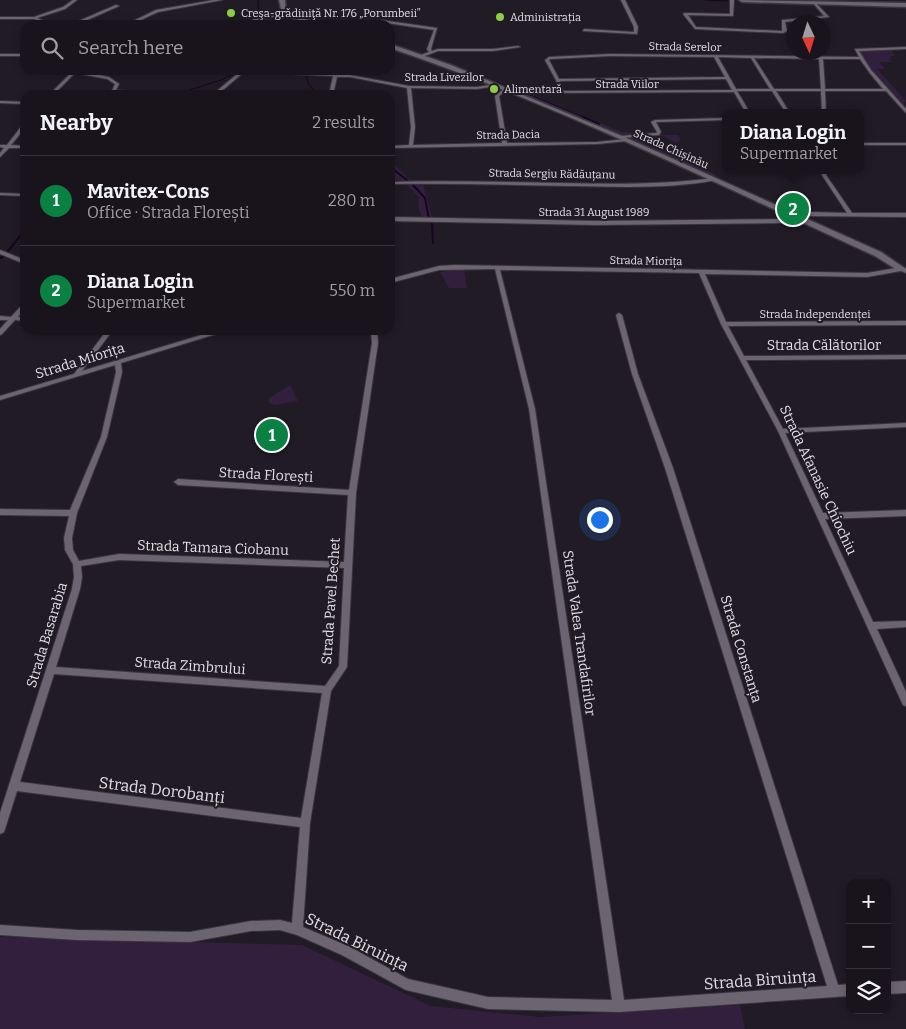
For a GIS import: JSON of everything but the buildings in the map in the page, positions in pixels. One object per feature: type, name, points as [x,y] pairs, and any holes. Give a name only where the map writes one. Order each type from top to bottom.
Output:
[{"type":"street","points":[[0,18],[34,18],[64,8],[76,0]]},
{"type":"street","points":[[139,20],[158,12],[220,0]]},
{"type":"street","points":[[282,0],[284,13]]},
{"type":"street","points":[[584,30],[636,32],[636,27],[624,0]]},
{"type":"street","points":[[732,0],[732,15],[685,14],[695,28],[783,32],[785,31],[783,21],[828,17],[815,3]]},
{"type":"street","points":[[742,0],[905,5]]},
{"type":"street","points":[[83,20],[117,6]]},
{"type":"street","points":[[255,20],[284,13],[304,20]]},
{"type":"street","points":[[34,18],[39,20]]},
{"type":"street","points":[[395,23],[434,28],[436,30],[429,49],[430,51]]},
{"type":"street","points":[[422,56],[430,51],[518,47]]},
{"type":"street","name":"Strada Chișinău","points":[[395,48],[496,85],[623,138],[878,254],[904,270]]},
{"type":"street","points":[[906,48],[858,49],[856,52],[906,112]]},
{"type":"street","points":[[0,55],[20,54]]},
{"type":"street","name":"Strada Serelor","points":[[561,92],[558,80],[547,60],[549,58],[610,55],[786,57]]},
{"type":"street","points":[[0,62],[6,56]]},
{"type":"street","points":[[715,56],[746,109]]},
{"type":"street","points":[[752,57],[785,109]]},
{"type":"street","name":"Strada Serelor","points":[[831,58],[860,58]]},
{"type":"street","points":[[821,60],[824,109]]},
{"type":"street","points":[[56,90],[71,75]]},
{"type":"street","points":[[94,75],[108,78],[117,84],[114,90]]},
{"type":"street","points":[[220,90],[237,75]]},
{"type":"street","points":[[332,90],[335,75]]},
{"type":"street","name":"Strada Livezilor","points":[[335,75],[363,78],[409,87],[477,88],[496,85]]},
{"type":"street","points":[[558,80],[728,78]]},
{"type":"street","points":[[409,87],[413,127],[411,146]]},
{"type":"street","points":[[505,89],[497,96],[505,145]]},
{"type":"street","name":"Strada Viilor","points":[[518,94],[561,92],[886,90]]},
{"type":"street","points":[[0,102],[20,103]]},
{"type":"street","name":"Strada Dacia","points":[[395,146],[597,143],[657,134],[658,132],[653,122],[655,121],[722,118]]},
{"type":"street","points":[[0,156],[20,131]]},
{"type":"street","points":[[864,144],[906,144]]},
{"type":"street","points":[[0,146],[20,147]]},
{"type":"street","points":[[824,174],[851,215]]},
{"type":"street","name":"Strada Sergiu Rădăuțanu","points":[[395,184],[462,182],[611,185],[686,183],[714,179]]},
{"type":"street","points":[[0,194],[20,195]]},
{"type":"street","name":"Strada 31 August 1989","points":[[395,219],[596,223],[782,221],[810,214],[906,215]]},
{"type":"street","points":[[0,252],[20,260]]},
{"type":"street","name":"Strada Miorița","points":[[395,279],[440,268],[867,275],[904,270]]},
{"type":"street","name":"Strada Valea Trandafirilor","points":[[497,268],[532,409],[619,1006]]},
{"type":"street","name":"Strada Afanasie Chiochiu","points":[[701,271],[724,324],[781,431],[906,702]]},
{"type":"street","points":[[0,334],[20,311]]},
{"type":"street","name":"Strada Constanța","points":[[619,315],[635,374],[669,468],[834,991]]},
{"type":"street","points":[[0,318],[20,319]]},
{"type":"street","name":"Strada Independenței","points":[[724,324],[906,324]]},
{"type":"street","points":[[76,375],[106,335]]},
{"type":"street","name":"Strada Miorița","points":[[0,398],[207,335]]},
{"type":"street","name":"Strada Pavel Bechet","points":[[298,930],[304,823],[327,690],[343,667],[352,493],[375,343],[374,335]]},
{"type":"street","name":"Strada Călătorilor","points":[[742,358],[906,357]]},
{"type":"street","name":"Strada Basarabia","points":[[0,829],[76,589],[77,564],[68,550],[73,513],[104,437],[119,372],[118,362]]},
{"type":"street","points":[[781,431],[906,425]]},
{"type":"street","name":"Strada Florești","points":[[178,482],[352,493]]},
{"type":"street","points":[[0,512],[73,513]]},
{"type":"street","points":[[820,516],[906,513]]},
{"type":"street","name":"Strada Tamara Ciobanu","points":[[77,564],[119,557],[348,565]]},
{"type":"street","points":[[870,626],[906,624]]},
{"type":"street","name":"Strada Zimbrului","points":[[51,670],[327,690]]},
{"type":"street","name":"Strada Dorobanți","points":[[15,786],[304,823]]},
{"type":"street","name":"Strada Biruința","points":[[0,930],[77,935],[190,937],[251,926],[280,925],[298,930],[346,951],[406,984],[488,1003],[619,1006],[846,990]]},
{"type":"street","points":[[891,988],[906,987]]},
{"type":"shaded area","points":[[891,49],[895,56],[890,56],[892,59],[889,59],[892,62],[879,62],[885,69],[877,69],[906,101],[904,103],[906,109],[874,74],[858,50]]},
{"type":"shaded area","points":[[554,93],[533,95],[622,132],[635,133],[620,135],[523,95]]},
{"type":"shaded area","points":[[678,135],[681,140],[676,143],[663,136],[634,138],[717,175],[713,177],[628,138],[629,136]]},
{"type":"shaded area","points":[[395,165],[410,180],[430,181],[395,183]]},
{"type":"shaded area","points":[[423,184],[432,217],[423,217],[419,211],[418,199],[420,199],[407,185]]},
{"type":"shaded area","points":[[464,269],[467,288],[449,288],[440,272]]},
{"type":"shaded area","points":[[290,385],[298,401],[275,405],[269,403],[269,398]]},
{"type":"shaded area","points":[[0,937],[302,945],[431,1006],[541,1017],[740,1005],[745,1029],[0,1029]]},
{"type":"waterway","points":[[258,0],[259,17]]},
{"type":"waterway","points":[[286,0],[287,11],[290,14]]},
{"type":"waterway","points":[[706,0],[728,1]]},
{"type":"waterway","points":[[395,46],[421,54]]},
{"type":"waterway","points":[[427,56],[449,64]]},
{"type":"waterway","points":[[455,67],[489,80]]},
{"type":"waterway","points":[[190,90],[232,75]]},
{"type":"waterway","points":[[306,75],[308,83],[313,90]]},
{"type":"waterway","points":[[495,82],[522,91]]},
{"type":"waterway","points":[[528,94],[586,118]]},
{"type":"waterway","points":[[583,117],[599,124]]},
{"type":"waterway","points":[[395,171],[407,180]]},
{"type":"waterway","points":[[413,185],[425,198],[429,219]]},
{"type":"waterway","points":[[432,224],[433,243]]},
{"type":"waterway","points":[[8,251],[20,236]]},
{"type":"waterway","points":[[0,258],[4,256]]},
{"type":"place","name":"Creşa-grădiniţă Nr. 176 „Porumbeii”","points":[[231,13]]},
{"type":"place","name":"Administrația","points":[[500,17]]},
{"type":"place","name":"Alimentară","points":[[494,89]]},
{"type":"place","name":"Diana Login","points":[[793,209]]},
{"type":"place","name":"Mavitex-Cons","points":[[272,435]]}]
